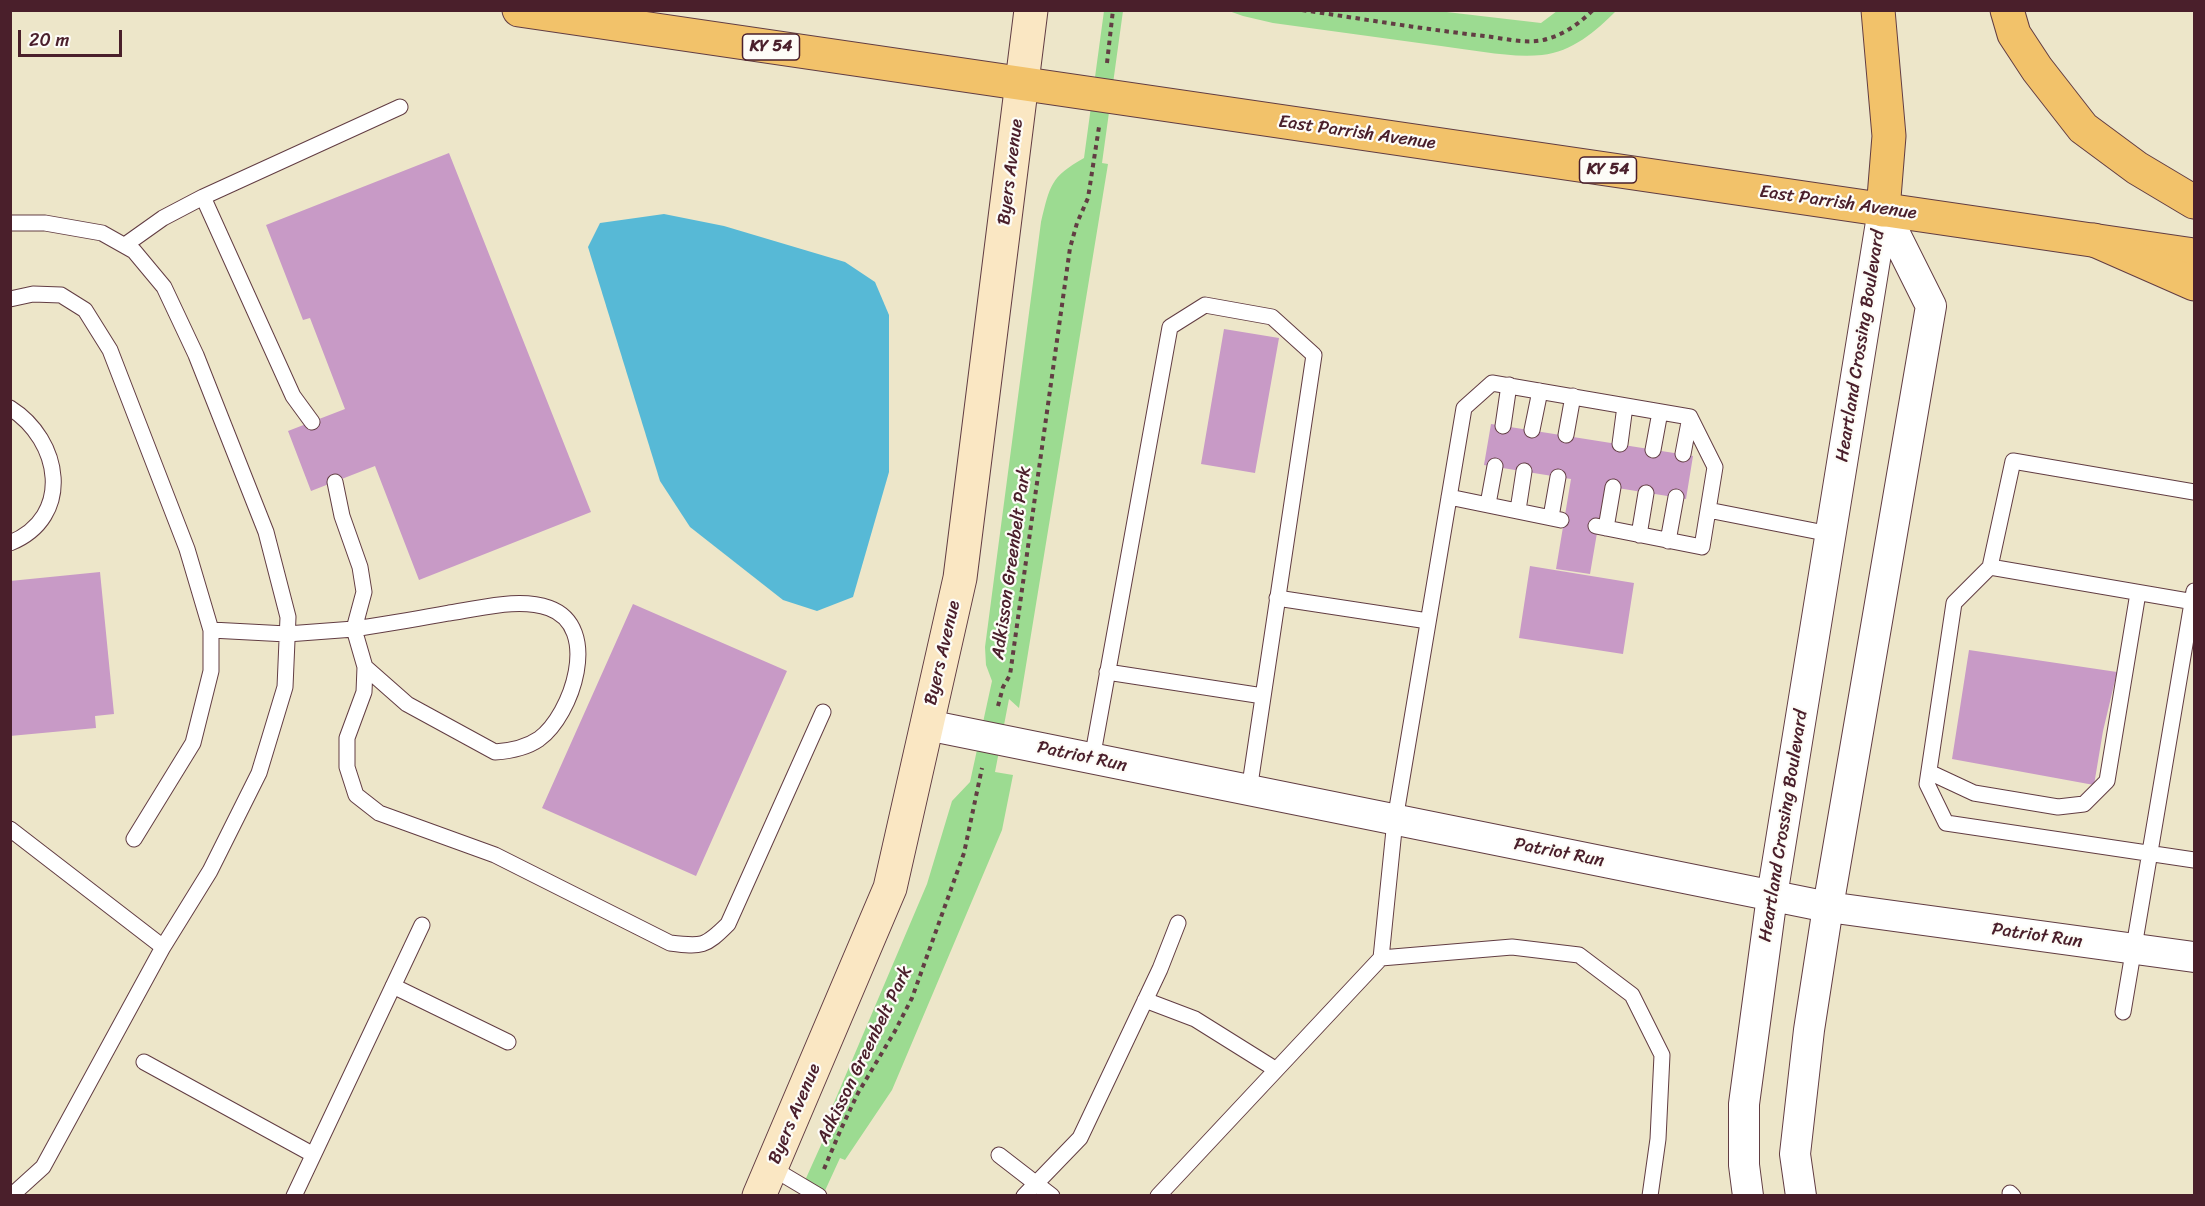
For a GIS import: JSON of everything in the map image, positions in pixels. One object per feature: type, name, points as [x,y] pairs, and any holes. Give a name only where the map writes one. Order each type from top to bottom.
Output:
[{"type":"main road","name":"East Parrish Avenue","points":[[519,10],[2194,255]]},
{"type":"main road","points":[[1878,10],[1889,136],[1883,210]]},
{"type":"main road","points":[[2007,10],[2014,34],[2083,128],[2137,168],[2194,202]]},
{"type":"main road","points":[[2094,240],[2194,284]]},
{"type":"street","name":"Byers Avenue","points":[[766,1182],[890,888],[927,725],[960,578],[1031,10]]},
{"type":"street","name":"Heartland Crossing Boulevard","points":[[1748,1196],[1744,1166],[1744,1104],[1772,896],[1883,210]]},
{"type":"street","name":"Heartland Crossing Boulevard","points":[[1801,1196],[1795,1154],[1809,1030],[1931,306],[1883,210]]},
{"type":"street","name":"Patriot Run","points":[[927,725],[1828,907],[2194,957]]},
{"type":"lane","points":[[125,245],[164,218],[203,197],[400,107]]},
{"type":"lane","points":[[203,197],[292,396],[312,422]]},
{"type":"lane","points":[[10,224],[45,223],[102,233],[134,251],[164,287],[196,355],[266,532],[288,617],[285,687],[260,773],[210,871],[163,947],[44,1167],[11,1196]]},
{"type":"lane","points":[[10,299],[33,294],[61,295],[85,310],[110,350],[187,549],[211,630],[211,671],[193,743],[134,839]]},
{"type":"lane","points":[[1092,759],[1170,327],[1205,305],[1272,317],[1314,355],[1249,791]]},
{"type":"lane","points":[[1158,1196],[1381,958],[1395,820],[1464,408],[1492,382],[1690,417]]},
{"type":"lane","points":[[1503,426],[1509,386]]},
{"type":"lane","points":[[1532,430],[1540,391]]},
{"type":"lane","points":[[1566,435],[1573,396]]},
{"type":"lane","points":[[1620,444],[1625,406]]},
{"type":"lane","points":[[10,408],[19,413],[49,453],[55,489],[51,504],[43,517],[30,531],[10,543]]},
{"type":"lane","points":[[1653,450],[1660,412]]},
{"type":"lane","points":[[1683,454],[1690,417]]},
{"type":"lane","points":[[1613,487],[1601,527],[1702,548],[1715,467],[1690,417]]},
{"type":"lane","points":[[2194,492],[2013,461],[1990,567],[1954,603],[1927,784],[1946,823],[2194,860]]},
{"type":"lane","points":[[1488,504],[1495,466]]},
{"type":"lane","points":[[1518,510],[1524,471]]},
{"type":"lane","points":[[1449,497],[1556,518],[1558,477]]},
{"type":"lane","points":[[335,482],[342,516],[360,567],[364,592],[354,629],[365,667],[364,692],[347,738],[347,767],[356,795],[379,813],[495,855],[670,943],[693,946],[710,941],[728,924],[823,712]]},
{"type":"lane","points":[[1639,535],[1646,493]]},
{"type":"lane","points":[[1668,541],[1676,497]]},
{"type":"lane","points":[[1708,510],[1830,534]]},
{"type":"lane","points":[[1990,567],[2138,593],[2194,598],[2123,1012]]},
{"type":"lane","points":[[1929,772],[1974,793],[2058,807],[2084,804],[2107,781],[2138,593]]},
{"type":"lane","points":[[1277,598],[1428,621]]},
{"type":"lane","points":[[211,630],[287,634],[354,629],[529,603],[550,608],[564,618],[576,633],[577,672],[561,714],[553,726],[538,740],[523,747],[502,752],[495,752],[407,704],[365,667]]},
{"type":"lane","points":[[1107,672],[1263,696]]},
{"type":"lane","points":[[10,829],[163,947]]},
{"type":"lane","points":[[1024,1196],[1080,1138],[1178,924]]},
{"type":"lane","points":[[294,1196],[422,925]]},
{"type":"lane","points":[[1381,958],[1512,947],[1579,955],[1632,995],[1662,1055],[1658,1139],[1650,1196]]},
{"type":"lane","points":[[393,986],[508,1042]]},
{"type":"lane","points":[[1145,1000],[1195,1019],[1275,1069]]},
{"type":"lane","points":[[144,1062],[312,1154]]},
{"type":"lane","points":[[999,1155],[1037,1182],[1052,1196]]},
{"type":"lane","points":[[766,1182],[817,1194]]},
{"type":"path","name":"Adkisson Greenbelt Park","points":[[817,1194],[841,1128],[858,1093],[896,1031],[912,998],[964,853],[989,738],[1003,687],[1010,675],[1070,248],[1077,223],[1088,198],[1104,95],[1113,10]]},
{"type":"path","points":[[1302,10],[1443,32],[1530,41],[1546,39],[1566,31],[1581,22],[1593,10]]},
{"type":"green space","points":[[1104,11],[1123,11],[1102,163],[1108,164],[1019,708],[1009,699],[995,772],[1013,775],[1002,830],[892,1090],[845,1160],[840,1158],[823,1195],[798,1196],[830,1125],[833,1105],[927,884],[952,801],[970,782],[992,681],[986,665],[985,647],[1041,222],[1053,184],[1064,171],[1084,158]]},
{"type":"green space","points":[[1229,11],[1438,11],[1541,23],[1557,11],[1616,11],[1592,33],[1573,45],[1553,53],[1530,56],[1492,53],[1273,23]]},
{"type":"water","points":[[664,214],[724,226],[845,262],[875,282],[889,315],[889,472],[853,597],[817,611],[783,600],[690,527],[660,481],[588,247],[600,223]]},
{"type":"building","points":[[449,153],[591,512],[419,580],[375,466],[311,491],[288,431],[345,409],[310,318],[303,320],[266,225]]},
{"type":"building","points":[[1224,329],[1279,338],[1255,473],[1201,464]]},
{"type":"building","points":[[1491,424],[1693,456],[1686,499],[1605,486],[1590,574],[1556,569],[1571,479],[1484,465]]},
{"type":"building","points":[[1530,566],[1634,583],[1623,654],[1519,638]]},
{"type":"building","points":[[100,572],[114,714],[95,716],[96,728],[10,736],[10,581]]},
{"type":"building","points":[[633,604],[787,671],[696,876],[542,808]]},
{"type":"building","points":[[1969,650],[2117,672],[2103,731],[2094,785],[1952,759]]}]
